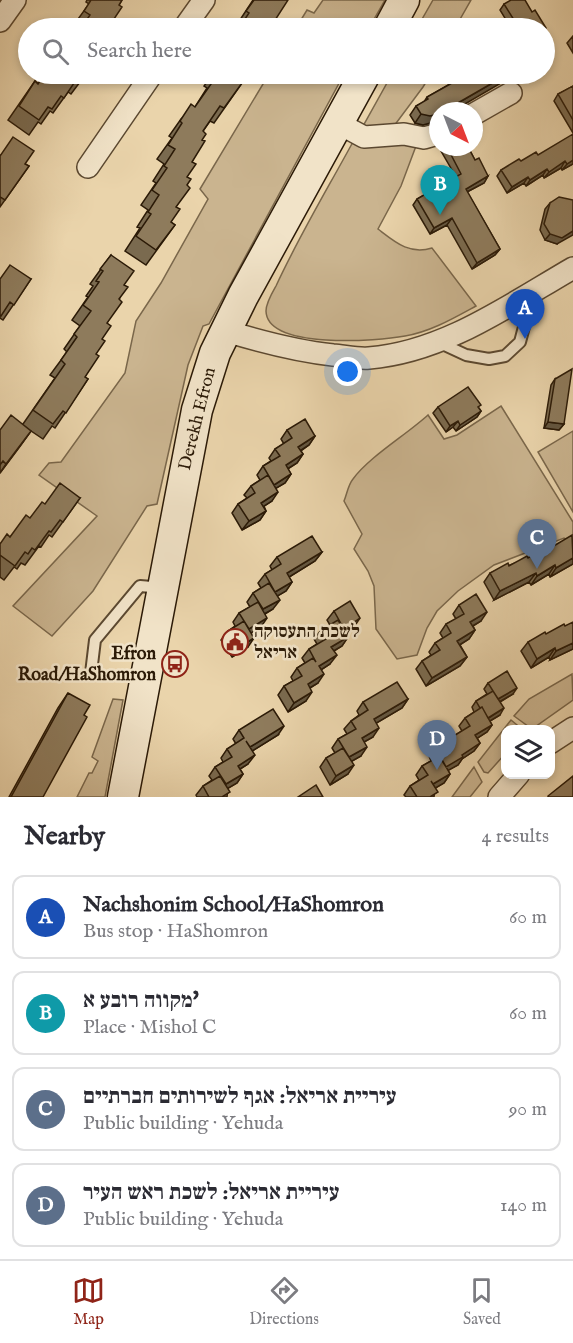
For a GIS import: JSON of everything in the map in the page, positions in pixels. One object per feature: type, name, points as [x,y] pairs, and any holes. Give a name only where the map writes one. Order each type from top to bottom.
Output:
[{"type":"street","points":[[0,21],[15,0]]},
{"type":"street","points":[[191,18],[204,0]]},
{"type":"street","points":[[394,18],[404,0]]},
{"type":"street","points":[[88,167],[145,84]]},
{"type":"street","name":"Derekh Efron","points":[[123,797],[197,410],[215,353],[311,169],[359,84]]},
{"type":"street","points":[[483,109],[511,93]]},
{"type":"street","points":[[338,123],[364,137],[404,134],[424,138],[429,137]]},
{"type":"street","points":[[226,331],[269,345],[306,352],[367,358],[405,353],[437,342],[522,298],[573,268]]},
{"type":"street","points":[[555,740],[573,728]]},
{"type":"street","points":[[499,797],[515,779]]},
{"type":"lane","points":[[437,342],[466,355],[489,359],[505,356],[520,342],[525,323],[522,298]]},
{"type":"lane","points":[[91,673],[94,640],[111,618],[140,586],[163,588]]},
{"type":"shaded area","points":[[323,0],[385,0],[375,18],[302,18],[307,10],[314,13]]},
{"type":"shaded area","points":[[433,0],[471,0],[461,18],[423,18]]},
{"type":"shaded area","points":[[263,84],[339,84],[209,324],[203,326],[188,365],[157,504],[147,506],[93,591],[52,636],[13,606],[97,516],[39,475],[49,463],[61,462],[125,373],[136,321],[161,283],[208,199],[200,189]]},
{"type":"shaded area","points":[[386,84],[425,84],[394,126],[362,128]]},
{"type":"shaded area","points":[[382,139],[416,146],[401,186],[378,229],[403,246],[416,250],[432,248],[476,306],[433,328],[392,338],[326,340],[284,332],[271,323],[266,311],[285,267],[354,140]]},
{"type":"shaded area","points":[[501,406],[573,522],[573,544],[564,538],[494,565],[458,591],[437,611],[427,628],[417,655],[397,659],[376,629],[374,586],[368,571],[354,549],[362,534],[344,501],[349,487],[353,479],[368,463],[428,415],[444,439],[457,435]]},
{"type":"shaded area","points":[[573,431],[573,512],[538,452]]},
{"type":"shaded area","points":[[572,674],[573,700],[538,725],[526,725],[514,716],[529,699]]},
{"type":"shaded area","points":[[113,699],[123,700],[105,797],[77,797],[98,761],[92,757]]},
{"type":"shaded area","points":[[511,720],[517,725],[507,725]]},
{"type":"shaded area","points":[[501,733],[501,758],[488,773],[484,772],[478,762]]},
{"type":"shaded area","points":[[474,767],[482,782],[470,797],[452,797]]},
{"type":"building","points":[[91,0],[122,0],[119,5],[122,7],[115,18],[88,18],[90,15],[84,11]]},
{"type":"building","points":[[254,0],[288,0],[276,18],[246,18],[249,13],[246,11]]},
{"type":"building","points":[[511,0],[525,0],[532,12],[535,10],[540,18],[513,18],[504,4]]},
{"type":"building","points":[[33,84],[73,84],[64,98],[61,96],[52,109],[48,107],[39,120],[19,106]]},
{"type":"building","points":[[211,84],[241,84],[224,108],[220,106],[203,131],[206,134],[202,140],[205,141],[192,162],[196,164],[187,177],[191,179],[187,185],[190,188],[176,207],[180,209],[171,222],[175,225],[156,250],[136,236],[151,214],[148,212],[159,195],[152,190],[167,168],[164,166],[175,149],[168,145],[191,104],[195,107]]},
{"type":"building","points":[[450,84],[491,84],[460,102],[429,102],[429,116],[421,114],[416,106],[428,99],[427,97]]},
{"type":"building","points":[[573,86],[573,120],[558,94]]},
{"type":"building","points":[[573,134],[573,160],[567,164],[565,161],[549,172],[547,169],[530,180],[528,177],[512,187],[501,170],[536,152],[538,155]]},
{"type":"building","points":[[13,137],[34,151],[25,164],[29,166],[5,200],[0,197],[0,156]]},
{"type":"building","points":[[452,156],[473,156],[475,160],[479,158],[488,176],[466,189],[500,249],[477,263],[452,218],[434,228],[417,199],[461,174]]},
{"type":"building","points":[[559,197],[573,200],[573,231],[562,238],[550,234],[544,224],[550,203]]},
{"type":"building","points":[[111,255],[134,271],[124,285],[128,287],[119,299],[122,302],[107,323],[111,326],[96,354],[99,356],[85,377],[88,379],[66,413],[63,411],[53,424],[33,410],[65,364],[61,360],[77,337],[74,334],[91,311],[83,305],[99,282],[96,281],[103,271],[100,269]]},
{"type":"building","points":[[10,265],[31,279],[14,305],[10,302],[1,316],[0,279]]},
{"type":"building","points":[[572,369],[564,424],[548,422],[555,379]]},
{"type":"building","points":[[468,387],[481,405],[478,407],[481,411],[460,425],[458,421],[450,426],[438,407]]},
{"type":"building","points":[[11,415],[31,431],[6,464],[3,461],[0,465],[0,430]]},
{"type":"building","points":[[305,419],[315,436],[298,447],[303,454],[286,465],[291,474],[274,485],[263,466],[280,456],[275,449],[292,438],[287,430]]},
{"type":"building","points":[[268,475],[278,492],[261,503],[266,511],[249,521],[238,504],[255,493],[251,486]]},
{"type":"building","points":[[60,483],[80,498],[63,522],[60,520],[51,532],[49,531],[35,550],[32,548],[28,554],[25,552],[15,566],[0,555],[0,544],[7,534],[10,537],[26,515],[30,518],[42,502],[45,504]]},
{"type":"building","points":[[572,535],[573,558],[556,568],[555,565],[537,576],[536,573],[500,591],[490,573],[508,563],[509,566],[527,556],[528,558],[545,548],[547,550]]},
{"type":"building","points":[[312,536],[322,552],[287,573],[292,582],[275,592],[265,574],[281,564],[277,557]]},
{"type":"building","points":[[269,583],[280,600],[263,609],[253,593]]},
{"type":"building","points":[[476,594],[487,612],[470,622],[475,630],[457,641],[467,657],[432,678],[422,661],[440,650],[435,643],[451,633],[446,624],[464,614],[459,605]]},
{"type":"building","points":[[350,601],[360,618],[344,629],[334,611]]},
{"type":"building","points":[[258,602],[267,618],[249,629],[239,613]]},
{"type":"building","points":[[338,620],[348,637],[331,647],[337,655],[319,666],[324,674],[308,684],[312,692],[294,703],[284,686],[302,676],[297,668],[313,658],[316,662],[309,649],[326,639],[321,630]]},
{"type":"building","points":[[244,621],[254,638],[238,648],[228,631]]},
{"type":"building","points":[[573,622],[573,643],[556,651],[555,648],[537,659],[528,642],[545,632],[546,634],[564,624],[565,626]]},
{"type":"building","points":[[507,671],[517,688],[498,699],[488,683]]},
{"type":"building","points":[[397,682],[408,699],[374,719],[379,728],[362,738],[367,747],[349,757],[338,739],[356,729],[351,721],[368,710],[363,702]]},
{"type":"building","points":[[493,691],[504,708],[488,718],[476,701]]},
{"type":"building","points":[[68,693],[90,705],[84,715],[87,717],[43,797],[11,797]]},
{"type":"building","points":[[482,707],[492,725],[475,735],[480,743],[446,767],[434,748],[470,726],[465,718]]},
{"type":"building","points":[[273,709],[284,726],[250,747],[246,741],[255,755],[238,766],[243,774],[226,784],[215,767],[232,757],[227,749],[244,738],[239,730]]},
{"type":"building","points":[[343,748],[354,765],[336,776],[326,758]]},
{"type":"building","points":[[440,756],[450,774],[433,784],[431,781],[438,792],[430,797],[417,797],[410,786],[428,775],[422,766]]},
{"type":"building","points":[[220,776],[230,792],[222,797],[209,797],[203,786]]},
{"type":"building","points":[[573,776],[573,797],[548,797],[548,796]]},
{"type":"building","points":[[316,785],[323,797],[298,797]]},
{"type":"place","name":"מקווה רובע א'","points":[[440,215]]},
{"type":"place","name":"Nachshonim School/HaShomron","points":[[525,339]]},
{"type":"place","name":"עיריית אריאל: אגף לשירותים חברתיים","points":[[537,569]]},
{"type":"place","name":"לשכת התעסוקה אריאל","points":[[235,642]]},
{"type":"place","name":"Efron Road/HaShomron","points":[[175,664]]},
{"type":"place","name":"עיריית אריאל: לשכת ראש העיר","points":[[437,770]]}]
